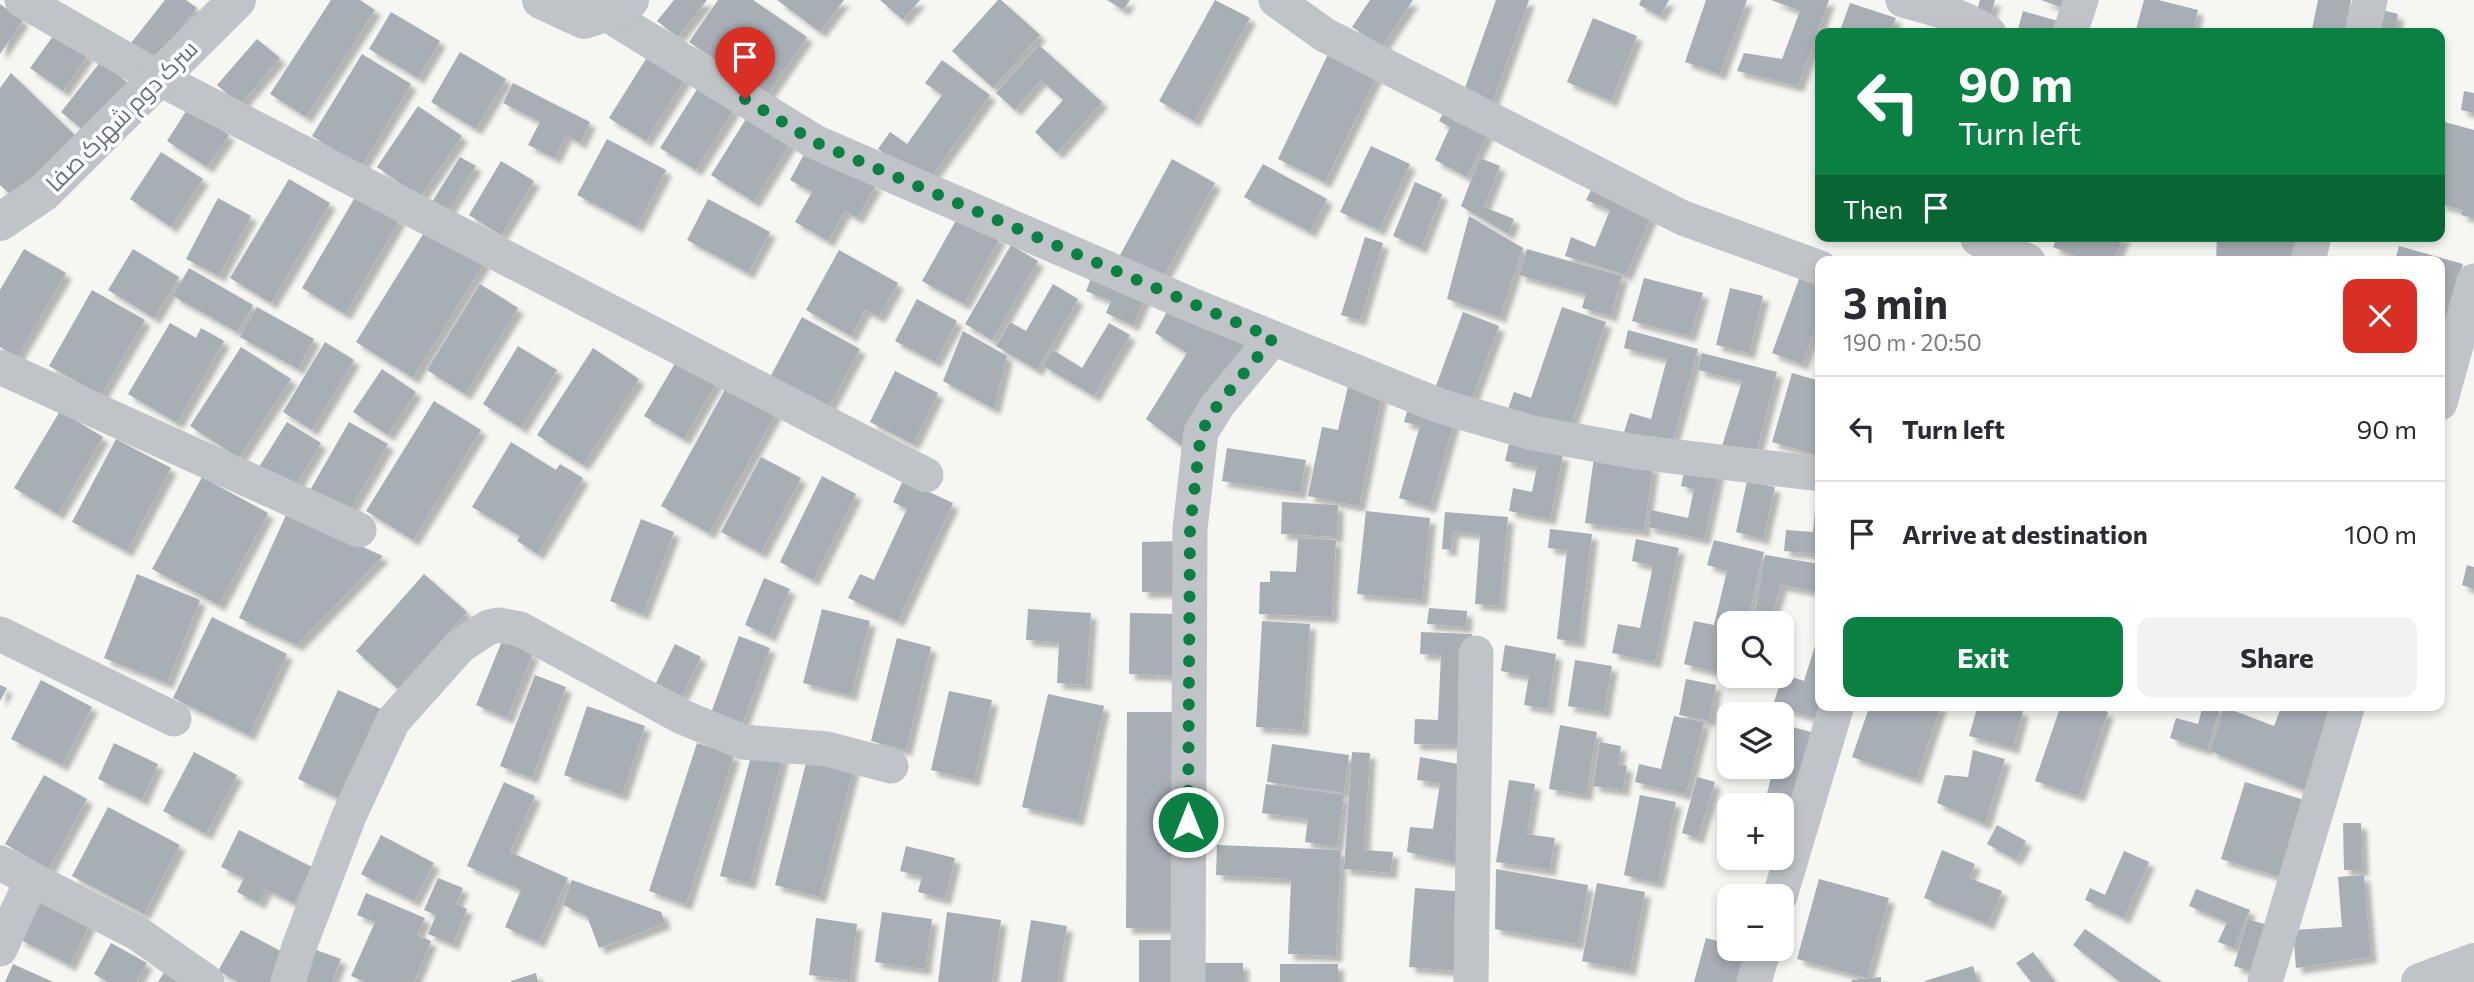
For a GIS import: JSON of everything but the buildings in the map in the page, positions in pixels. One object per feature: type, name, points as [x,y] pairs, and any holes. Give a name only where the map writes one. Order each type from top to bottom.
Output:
[{"type":"street","points":[[22,0],[158,78],[926,475]]},
{"type":"street","name":"سرک دوم شهرک صفا","points":[[0,222],[43,193],[237,0]]},
{"type":"street","points":[[541,0],[584,20],[618,7],[815,142],[1273,338],[1440,406],[1533,433],[1637,452],[1815,473]]},
{"type":"street","points":[[1276,0],[1325,35],[1683,218],[1815,266]]},
{"type":"street","points":[[1903,0],[1943,10],[1980,28]]},
{"type":"street","points":[[2072,28],[2081,0]]},
{"type":"street","points":[[2363,28],[2370,0]]},
{"type":"street","points":[[1975,245],[2011,256]]},
{"type":"street","points":[[2446,359],[2474,281]]},
{"type":"street","points":[[1188,982],[1190,528],[1201,432],[1217,406],[1273,338]]},
{"type":"street","points":[[0,367],[359,530]]},
{"type":"street","points":[[288,982],[349,816],[393,721],[460,646],[489,626],[520,629],[680,716],[743,742],[827,749],[891,766]]},
{"type":"street","points":[[0,634],[174,719]]},
{"type":"street","points":[[1471,982],[1476,653]]},
{"type":"street","points":[[1784,884],[1835,711]]},
{"type":"street","points":[[2265,982],[2346,711]]},
{"type":"street","points":[[0,863],[137,933],[207,982]]},
{"type":"street","points":[[0,949],[32,880]]},
{"type":"street","points":[[1754,982],[1760,961]]},
{"type":"street","points":[[2420,982],[2474,962]]},
{"type":"route","points":[[745,99],[815,142],[1273,338],[1217,406],[1201,432],[1190,528],[1188,822]]}]
